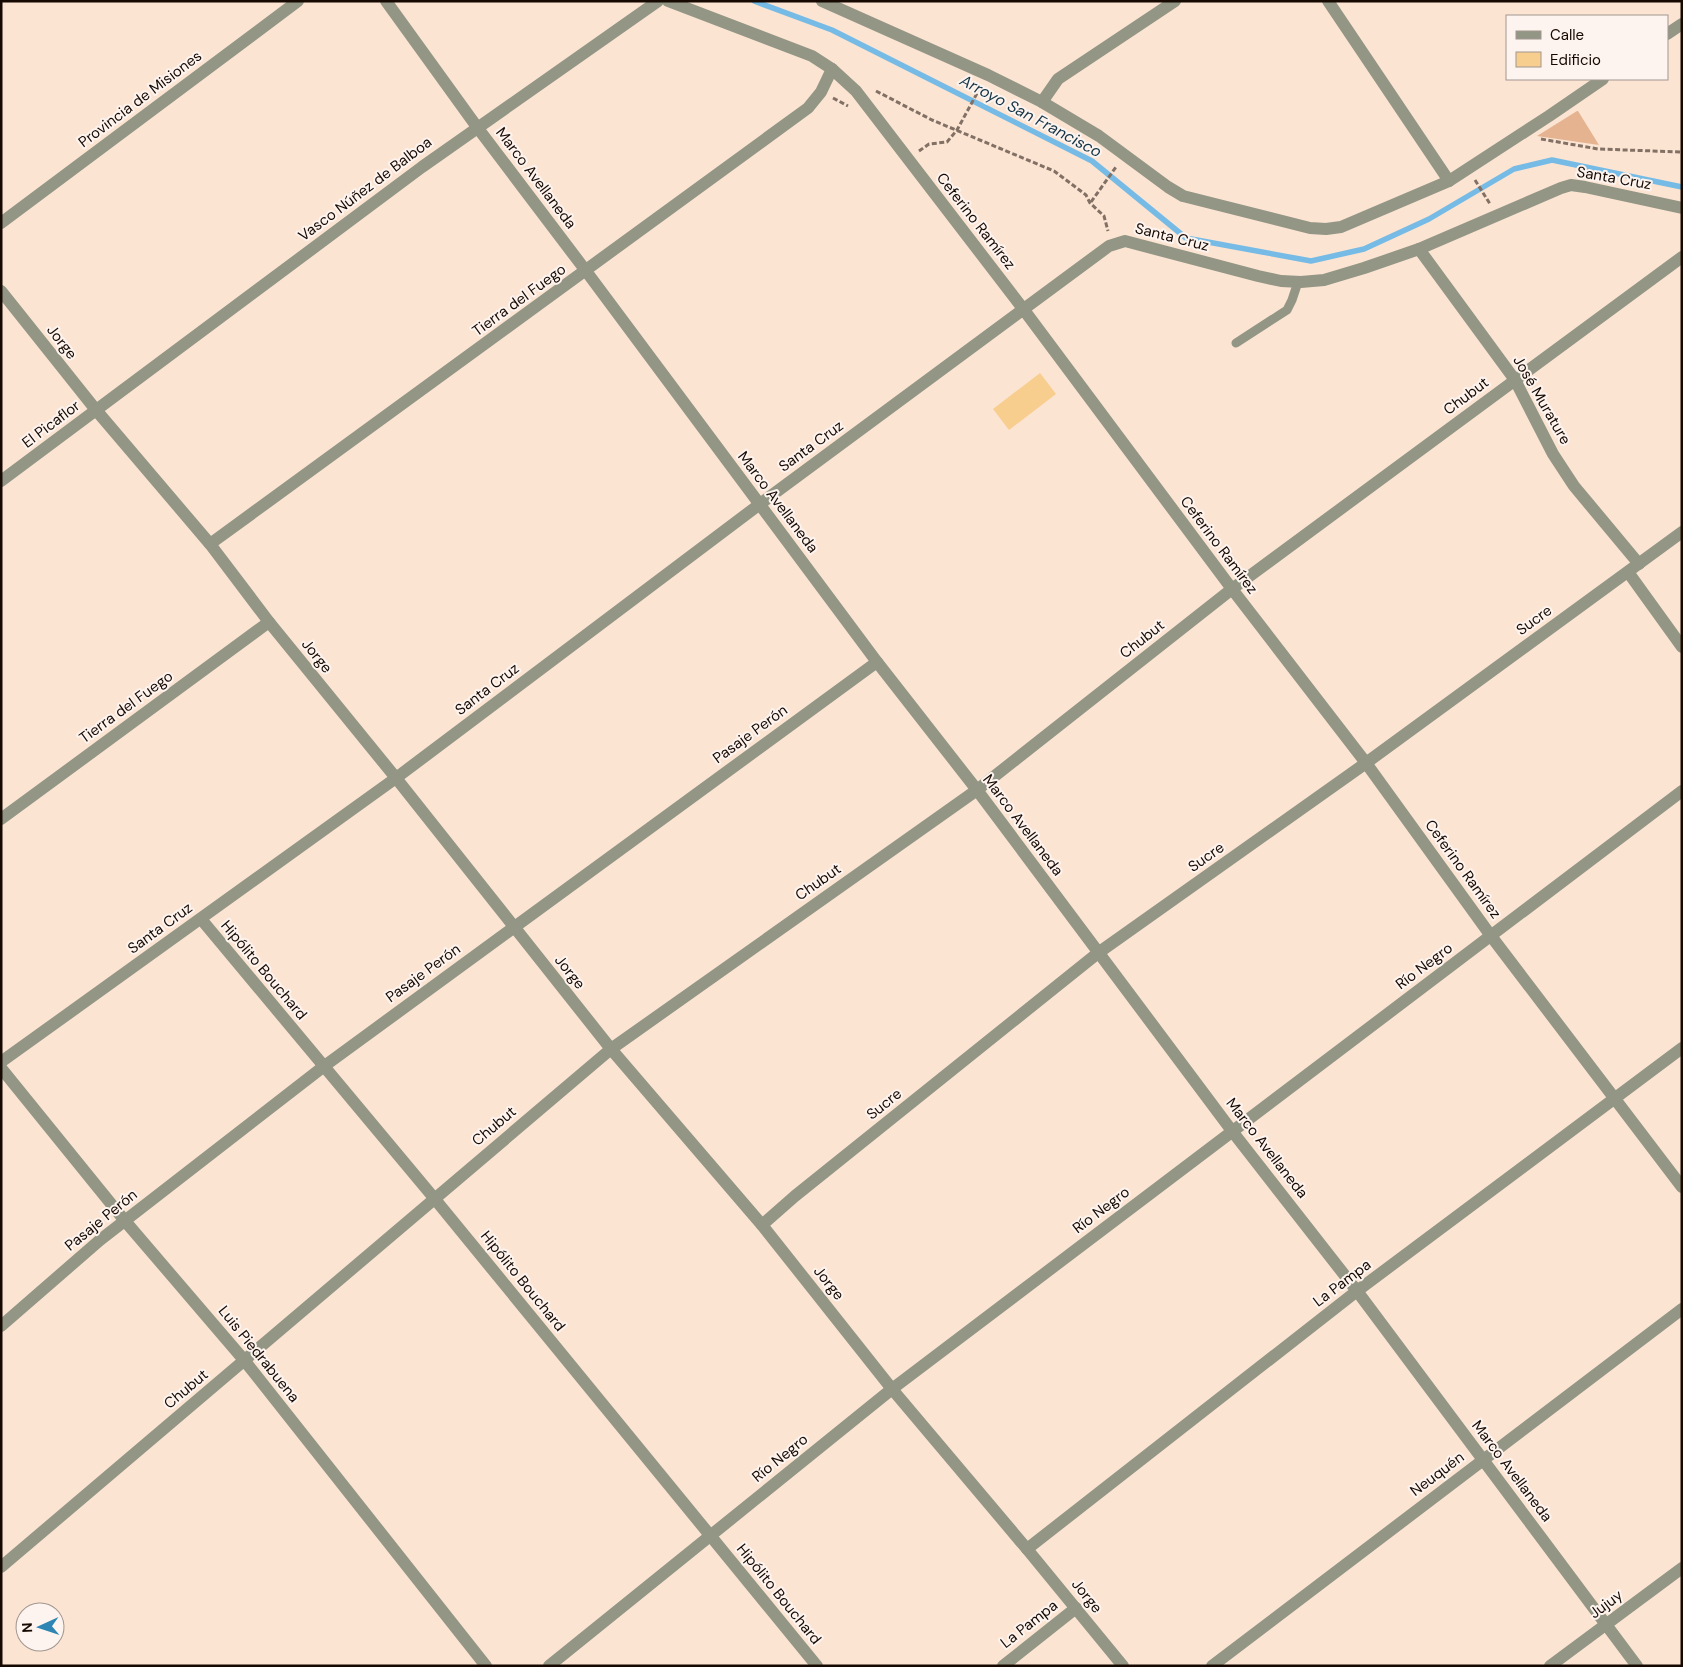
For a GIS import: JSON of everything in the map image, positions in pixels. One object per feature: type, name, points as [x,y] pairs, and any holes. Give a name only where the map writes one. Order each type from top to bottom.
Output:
[{"type":"street","name":"Provincia de Misiones","points":[[1,223],[298,1]]},
{"type":"street","name":"Marco Avellaneda","points":[[386,1],[477,127],[877,662],[976,790],[1232,1131],[1358,1291],[1637,1666]]},
{"type":"street","name":"Vasco Núñez de Balboa","points":[[96,410],[477,127],[658,1]]},
{"type":"street","name":"Ceferino Ramírez","points":[[668,1],[812,56],[832,69],[856,91],[1024,310],[1232,589],[1366,763],[1491,936],[1682,1188]]},
{"type":"street","points":[[822,1],[988,75],[1042,102],[1099,136],[1168,187],[1184,196],[1310,228],[1326,230],[1341,227],[1449,181],[1602,80]]},
{"type":"street","points":[[1042,102],[1058,79],[1176,1]]},
{"type":"street","points":[[1328,1],[1449,181]]},
{"type":"street","points":[[1668,33],[1682,24]]},
{"type":"street","name":"Tierra del Fuego","points":[[210,544],[808,108],[821,92],[832,69]]},
{"type":"street","name":"Santa Cruz","points":[[1,1062],[396,778],[760,504],[1112,245],[1125,242],[1258,276],[1298,282],[1324,280],[1420,249],[1496,214],[1571,185],[1682,208]]},
{"type":"street","name":"José Murature","points":[[1420,249],[1515,380],[1553,454],[1634,568],[1682,647]]},
{"type":"street","name":"Chubut","points":[[1,1567],[611,1049],[976,790],[1232,589],[1682,257]]},
{"type":"street","name":"Jorge","points":[[1,291],[96,410],[210,544],[269,622],[396,778],[611,1049],[762,1225],[892,1389],[1123,1666]]},
{"type":"street","name":"El Picaflor","points":[[1,481],[96,410]]},
{"type":"street","name":"Sucre","points":[[762,1225],[795,1196],[1098,953],[1366,763],[1682,532]]},
{"type":"street","name":"Tierra del Fuego","points":[[1,819],[269,622]]},
{"type":"street","name":"Pasaje Perón","points":[[1,1326],[100,1240],[323,1066],[877,662]]},
{"type":"street","name":"Río Negro","points":[[549,1666],[892,1389],[1682,791]]},
{"type":"street","name":"Hipólito Bouchard","points":[[201,919],[434,1198],[817,1666]]},
{"type":"street","name":"La Pampa","points":[[1027,1549],[1358,1291],[1682,1048]]},
{"type":"street","name":"Luis Piedrabuena","points":[[1,1068],[125,1221],[244,1360],[486,1666]]},
{"type":"street","points":[[1,1091],[12,1082]]},
{"type":"street","name":"Neuquén","points":[[1212,1666],[1482,1459],[1682,1309]]},
{"type":"street","name":"Jujuy","points":[[1550,1666],[1682,1568]]},
{"type":"street","name":"La Pampa","points":[[1003,1666],[1076,1608]]},
{"type":"lane","points":[[1236,342],[1286,310],[1292,300],[1298,282]]},
{"type":"path","points":[[868,87],[932,120],[1054,171],[1086,195],[1090,203],[1104,216],[1112,245]]},
{"type":"path","points":[[908,159],[929,144],[947,142],[957,130],[978,90]]},
{"type":"path","points":[[821,92],[847,106],[854,114]]},
{"type":"path","points":[[1535,138],[1598,150],[1682,152]]},
{"type":"path","points":[[1090,203],[1125,155]]},
{"type":"path","points":[[1475,178],[1487,199]]},
{"type":"shaded area","points":[[1577,111],[1599,145],[1537,136]]},
{"type":"building","points":[[1040,373],[1056,394],[1009,430],[993,409]]},
{"type":"waterway","name":"Arroyo San Francisco","points":[[754,1],[832,30],[1092,161],[1186,238],[1311,261],[1364,249],[1429,219],[1514,169],[1552,160],[1682,187]]}]
